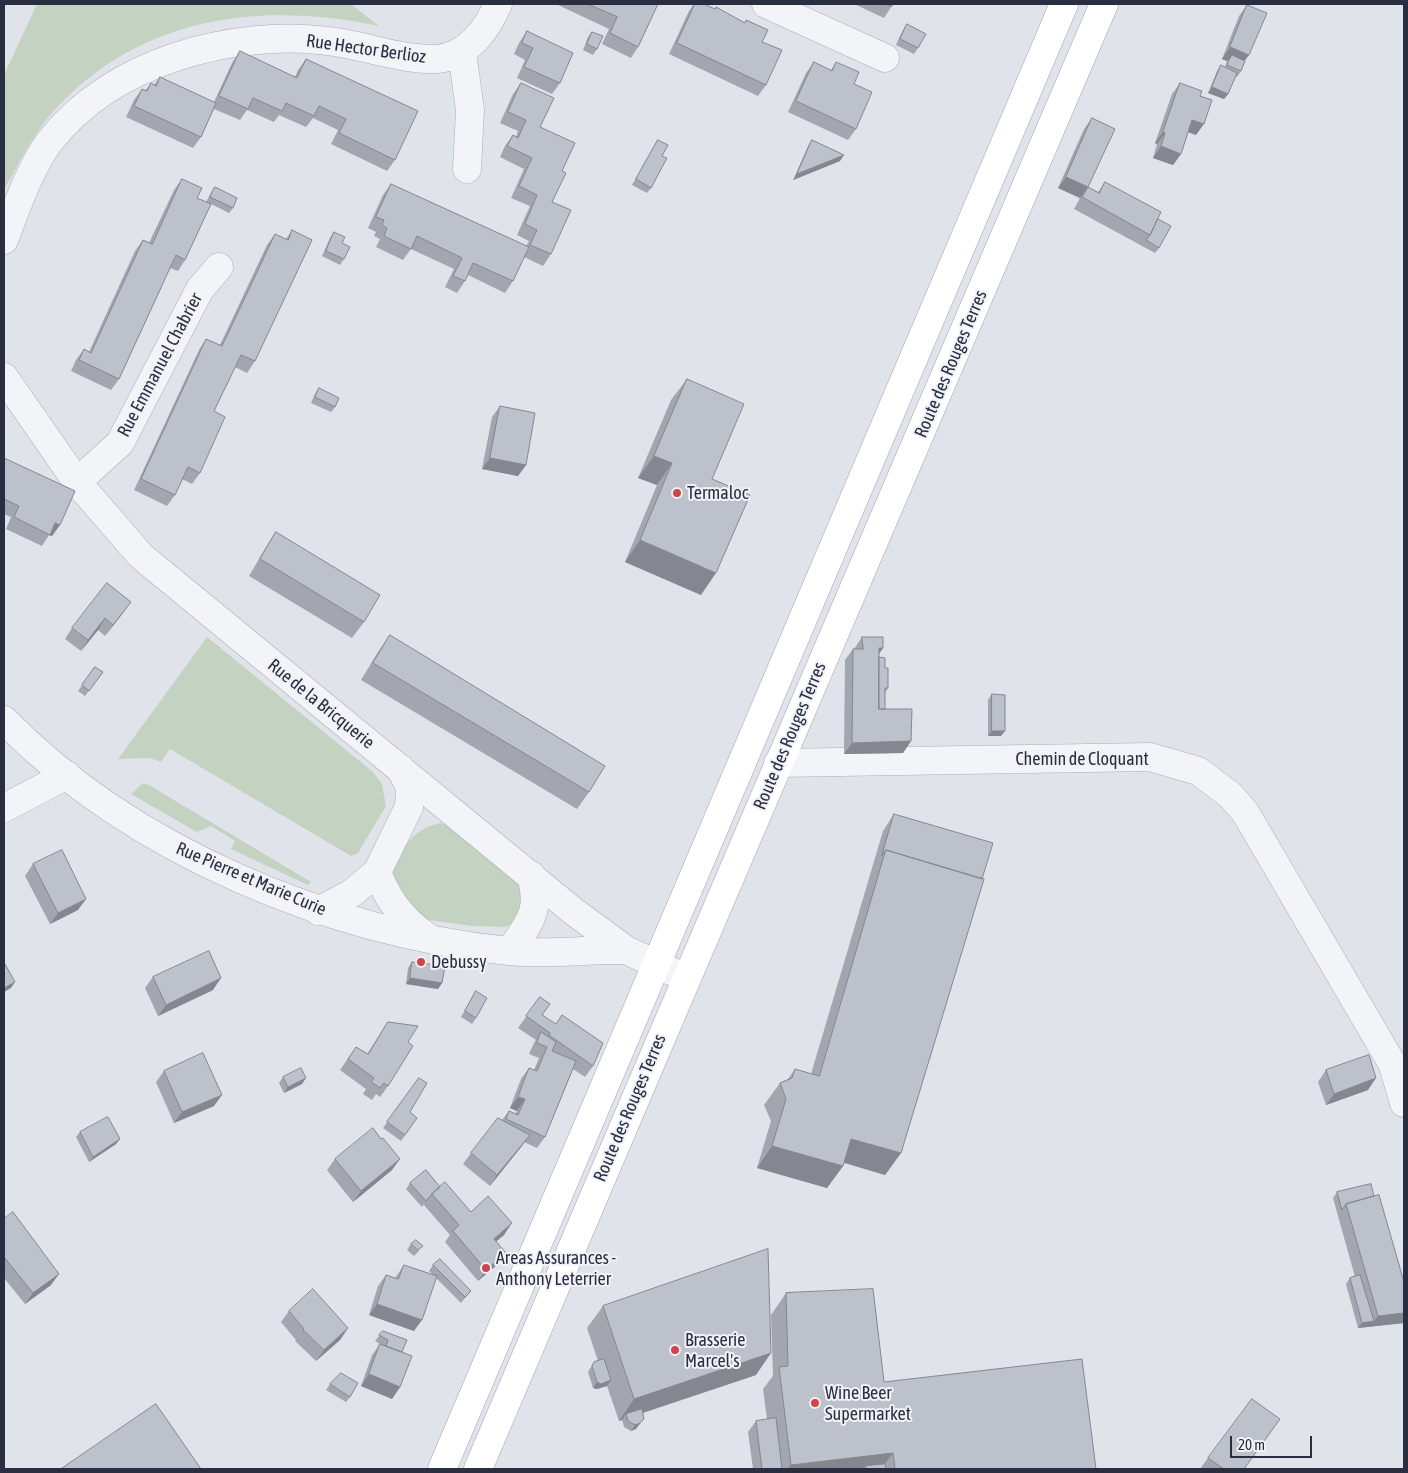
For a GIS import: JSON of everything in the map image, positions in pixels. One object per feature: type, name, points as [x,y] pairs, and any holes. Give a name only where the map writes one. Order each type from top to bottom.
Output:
[{"type":"main road","name":"Route des Rouges Terres","points":[[442,1469],[1064,4]]},
{"type":"main road","name":"Route des Rouges Terres","points":[[478,1469],[686,978],[932,409],[1104,4]]},
{"type":"street","name":"Rue Hector Berlioz","points":[[4,240],[34,170],[49,142],[73,113],[112,87],[148,67],[196,50],[261,41],[295,39],[328,41],[437,59],[462,52],[476,39],[492,18],[498,4]]},
{"type":"street","points":[[766,4],[816,15],[885,58]]},
{"type":"street","points":[[462,52],[470,110],[467,170]]},
{"type":"street","name":"Rue Emmanuel Chabrier","points":[[77,482],[120,443],[200,289],[219,267]]},
{"type":"street","name":"Rue de la Bricquerie","points":[[4,377],[77,482],[141,556],[573,911],[626,950],[686,978]]},
{"type":"street","name":"Rue Pierre et Marie Curie","points":[[4,720],[67,775],[112,808],[164,842],[283,897],[318,911],[429,938],[510,951],[626,950]]},
{"type":"street","name":"Chemin de Cloquant","points":[[778,763],[1150,756],[1198,771],[1230,795],[1245,812],[1393,1064],[1404,1103]]},
{"type":"street","points":[[318,911],[352,893],[377,872],[397,835],[409,807],[410,787],[400,768]]},
{"type":"street","points":[[4,808],[67,775]]},
{"type":"street","points":[[397,835],[409,825],[422,820],[438,816],[460,818]]},
{"type":"street","points":[[377,872],[384,889],[396,909],[409,924],[429,938]]},
{"type":"street","points":[[510,951],[536,907],[536,893],[531,876]]},
{"type":"green space","points":[[37,4],[351,4],[379,26],[333,18],[287,15],[242,17],[198,25],[157,38],[117,58],[81,85],[41,127],[5,188],[4,75]]},
{"type":"green space","points":[[207,637],[373,772],[382,784],[386,806],[358,853],[351,856],[170,749],[161,762],[150,758],[118,759]]},
{"type":"green space","points":[[143,783],[311,882],[308,885],[231,849],[235,841],[211,826],[197,832],[131,794]]},
{"type":"green space","points":[[440,823],[455,828],[513,876],[520,886],[522,910],[512,924],[505,927],[472,926],[423,919],[400,900],[390,867],[410,839],[423,829]]},
{"type":"building","points":[[588,4],[658,4],[638,47],[610,33],[617,17]]},
{"type":"building","points":[[695,4],[704,4],[715,9],[716,7],[745,23],[746,20],[768,30],[762,42],[782,50],[766,85],[677,43]]},
{"type":"building","points":[[1247,5],[1267,13],[1249,55],[1230,47]]},
{"type":"building","points":[[907,24],[926,34],[918,48],[900,39]]},
{"type":"building","points":[[527,31],[573,53],[560,83],[524,67],[533,48],[522,43]]},
{"type":"building","points":[[592,32],[603,36],[597,49],[587,44]]},
{"type":"building","points":[[240,51],[297,78],[306,59],[418,111],[395,160],[339,133],[346,119],[319,106],[314,116],[286,103],[282,111],[253,98],[248,109],[219,96]]},
{"type":"building","points":[[1232,55],[1245,61],[1241,71],[1227,65]]},
{"type":"building","points":[[814,62],[832,71],[836,62],[859,72],[854,84],[872,92],[856,129],[796,101]]},
{"type":"building","points":[[1221,65],[1237,73],[1228,94],[1212,87]]},
{"type":"building","points":[[160,77],[216,103],[201,137],[134,106],[142,89],[147,91],[151,83],[156,86]]},
{"type":"building","points":[[521,83],[554,98],[540,127],[575,143],[562,171],[566,173],[552,202],[571,210],[551,254],[530,245],[537,230],[525,224],[537,195],[519,186],[532,158],[507,146],[513,135],[518,138],[526,120],[508,112]]},
{"type":"building","points":[[1180,83],[1202,91],[1200,96],[1212,100],[1204,124],[1192,120],[1181,154],[1161,146],[1165,133],[1163,132]]},
{"type":"building","points":[[1092,118],[1115,129],[1088,187],[1066,177]]},
{"type":"building","points":[[658,140],[668,145],[662,156],[667,158],[651,188],[636,179]]},
{"type":"building","points":[[812,140],[844,155],[797,174]]},
{"type":"building","points":[[182,179],[202,188],[197,198],[211,204],[185,260],[176,255],[119,379],[79,360],[84,349],[91,353],[143,240],[152,244]]},
{"type":"building","points":[[1105,182],[1161,212],[1150,235],[1082,197],[1088,187],[1099,193]]},
{"type":"building","points":[[391,184],[529,247],[513,281],[473,263],[465,281],[453,276],[462,258],[417,236],[411,249],[384,236],[387,228],[382,225],[384,220],[376,217]]},
{"type":"building","points":[[215,187],[237,198],[233,208],[210,197]]},
{"type":"building","points":[[1158,219],[1171,226],[1159,248],[1146,240]]},
{"type":"building","points":[[292,230],[312,240],[255,361],[241,355],[214,411],[225,417],[200,473],[188,467],[175,495],[141,479],[206,339],[222,346],[275,234],[288,240]]},
{"type":"building","points":[[334,232],[345,237],[342,243],[350,247],[344,259],[326,251]]},
{"type":"building","name":"Termaloc","points":[[687,379],[744,404],[712,479],[750,495],[716,573],[640,540],[672,463],[654,456]]},
{"type":"building","points":[[319,388],[339,398],[335,407],[315,397]]},
{"type":"building","points":[[500,406],[535,413],[526,465],[490,458]]},
{"type":"building","points":[[4,458],[75,491],[60,525],[55,523],[50,535],[14,517],[19,506],[4,499]]},
{"type":"building","points":[[276,532],[380,595],[364,622],[260,559]]},
{"type":"building","points":[[107,583],[131,602],[113,625],[105,618],[88,640],[72,628]]},
{"type":"building","points":[[390,635],[605,766],[589,792],[373,663]]},
{"type":"building","points":[[862,637],[883,637],[883,648],[879,648],[879,709],[912,709],[911,741],[852,743],[853,649],[863,649]]},
{"type":"building","points":[[879,657],[885,658],[885,668],[888,668],[888,688],[885,688],[885,709],[879,709]]},
{"type":"building","points":[[95,667],[103,672],[89,691],[82,685]]},
{"type":"building","points":[[992,694],[1005,695],[1005,731],[992,731]]},
{"type":"building","points":[[894,814],[993,843],[982,879],[886,850],[882,855]]},
{"type":"building","points":[[62,850],[86,899],[58,913],[33,864]]},
{"type":"building","points":[[886,850],[984,879],[901,1153],[851,1139],[843,1166],[772,1146],[786,1099],[780,1083],[792,1078],[795,1069],[819,1076]]},
{"type":"building","points":[[209,951],[221,978],[166,1005],[153,977]]},
{"type":"building","points":[[412,962],[445,966],[442,983],[410,978]]},
{"type":"building","points":[[4,964],[15,982],[4,988]]},
{"type":"building","points":[[476,991],[487,998],[476,1018],[465,1011]]},
{"type":"building","points":[[540,997],[550,1004],[542,1015],[556,1024],[562,1015],[603,1043],[593,1066],[526,1016]]},
{"type":"building","points":[[388,1022],[418,1026],[408,1042],[413,1046],[388,1086],[384,1083],[380,1088],[371,1082],[374,1078],[348,1059],[356,1047],[368,1054]]},
{"type":"building","points":[[541,1032],[556,1042],[552,1051],[576,1061],[545,1137],[506,1119],[509,1111],[518,1115],[525,1099],[518,1097],[529,1068],[537,1071],[547,1047],[537,1043]]},
{"type":"building","points":[[203,1053],[222,1095],[182,1112],[164,1071]]},
{"type":"building","points":[[1369,1055],[1376,1078],[1334,1094],[1326,1070]]},
{"type":"building","points":[[301,1068],[306,1078],[288,1087],[283,1077]]},
{"type":"building","points":[[419,1078],[427,1083],[410,1112],[417,1118],[405,1135],[387,1122]]},
{"type":"building","points":[[108,1117],[120,1139],[93,1157],[80,1132]]},
{"type":"building","points":[[498,1118],[530,1135],[497,1175],[471,1153]]},
{"type":"building","points":[[373,1128],[400,1159],[361,1191],[335,1159]]},
{"type":"building","points":[[426,1170],[440,1187],[426,1201],[410,1183]]},
{"type":"building","points":[[445,1182],[471,1212],[488,1196],[512,1223],[494,1239],[506,1253],[486,1270],[453,1231],[459,1225],[432,1194]]},
{"type":"building","points":[[1371,1184],[1374,1196],[1346,1204],[1342,1210],[1337,1192]]},
{"type":"building","points":[[1379,1195],[1404,1282],[1404,1313],[1378,1316],[1346,1204]]},
{"type":"building","points":[[13,1212],[59,1274],[33,1293],[4,1257],[4,1219]]},
{"type":"building","points":[[416,1240],[423,1246],[418,1250],[411,1244]]},
{"type":"building","name":"Brasserie Marcel's","points":[[768,1249],[771,1353],[634,1399],[603,1306]]},
{"type":"building","points":[[440,1259],[471,1291],[465,1297],[433,1265]]},
{"type":"building","points":[[404,1265],[437,1276],[422,1320],[377,1304],[386,1275],[398,1279]]},
{"type":"building","points":[[1360,1275],[1374,1321],[1362,1323],[1350,1278]]},
{"type":"building","points":[[313,1289],[348,1328],[324,1350],[303,1330],[289,1311]]},
{"type":"building","points":[[873,1289],[884,1382],[1082,1359],[1096,1469],[895,1469],[893,1453],[791,1465],[779,1367],[788,1366],[786,1293]]},
{"type":"building","points":[[383,1331],[407,1340],[402,1352],[386,1346],[388,1340],[379,1335]]},
{"type":"building","points":[[380,1344],[412,1356],[400,1387],[369,1374]]},
{"type":"building","points":[[604,1359],[611,1380],[601,1384],[597,1382],[592,1366],[594,1362]]},
{"type":"building","points":[[341,1373],[358,1383],[350,1397],[330,1384]]},
{"type":"building","points":[[1252,1399],[1280,1419],[1244,1469],[1224,1469],[1208,1458]]},
{"type":"building","points":[[156,1404],[201,1469],[61,1469]]},
{"type":"building","points":[[642,1409],[644,1419],[640,1423],[635,1425],[628,1421],[626,1414]]},
{"type":"building","points":[[776,1418],[782,1469],[762,1469],[756,1421]]},
{"type":"building","points":[[885,1464],[886,1469],[866,1469],[866,1466]]},
{"type":"place","name":"Termaloc","points":[[677,493]]},
{"type":"place","name":"Debussy","points":[[421,962]]},
{"type":"place","name":"Areas Assurances - Anthony Leterrier","points":[[486,1268]]},
{"type":"place","name":"Brasserie Marcel's","points":[[675,1350]]},
{"type":"place","name":"Wine Beer Supermarket","points":[[815,1403]]}]
